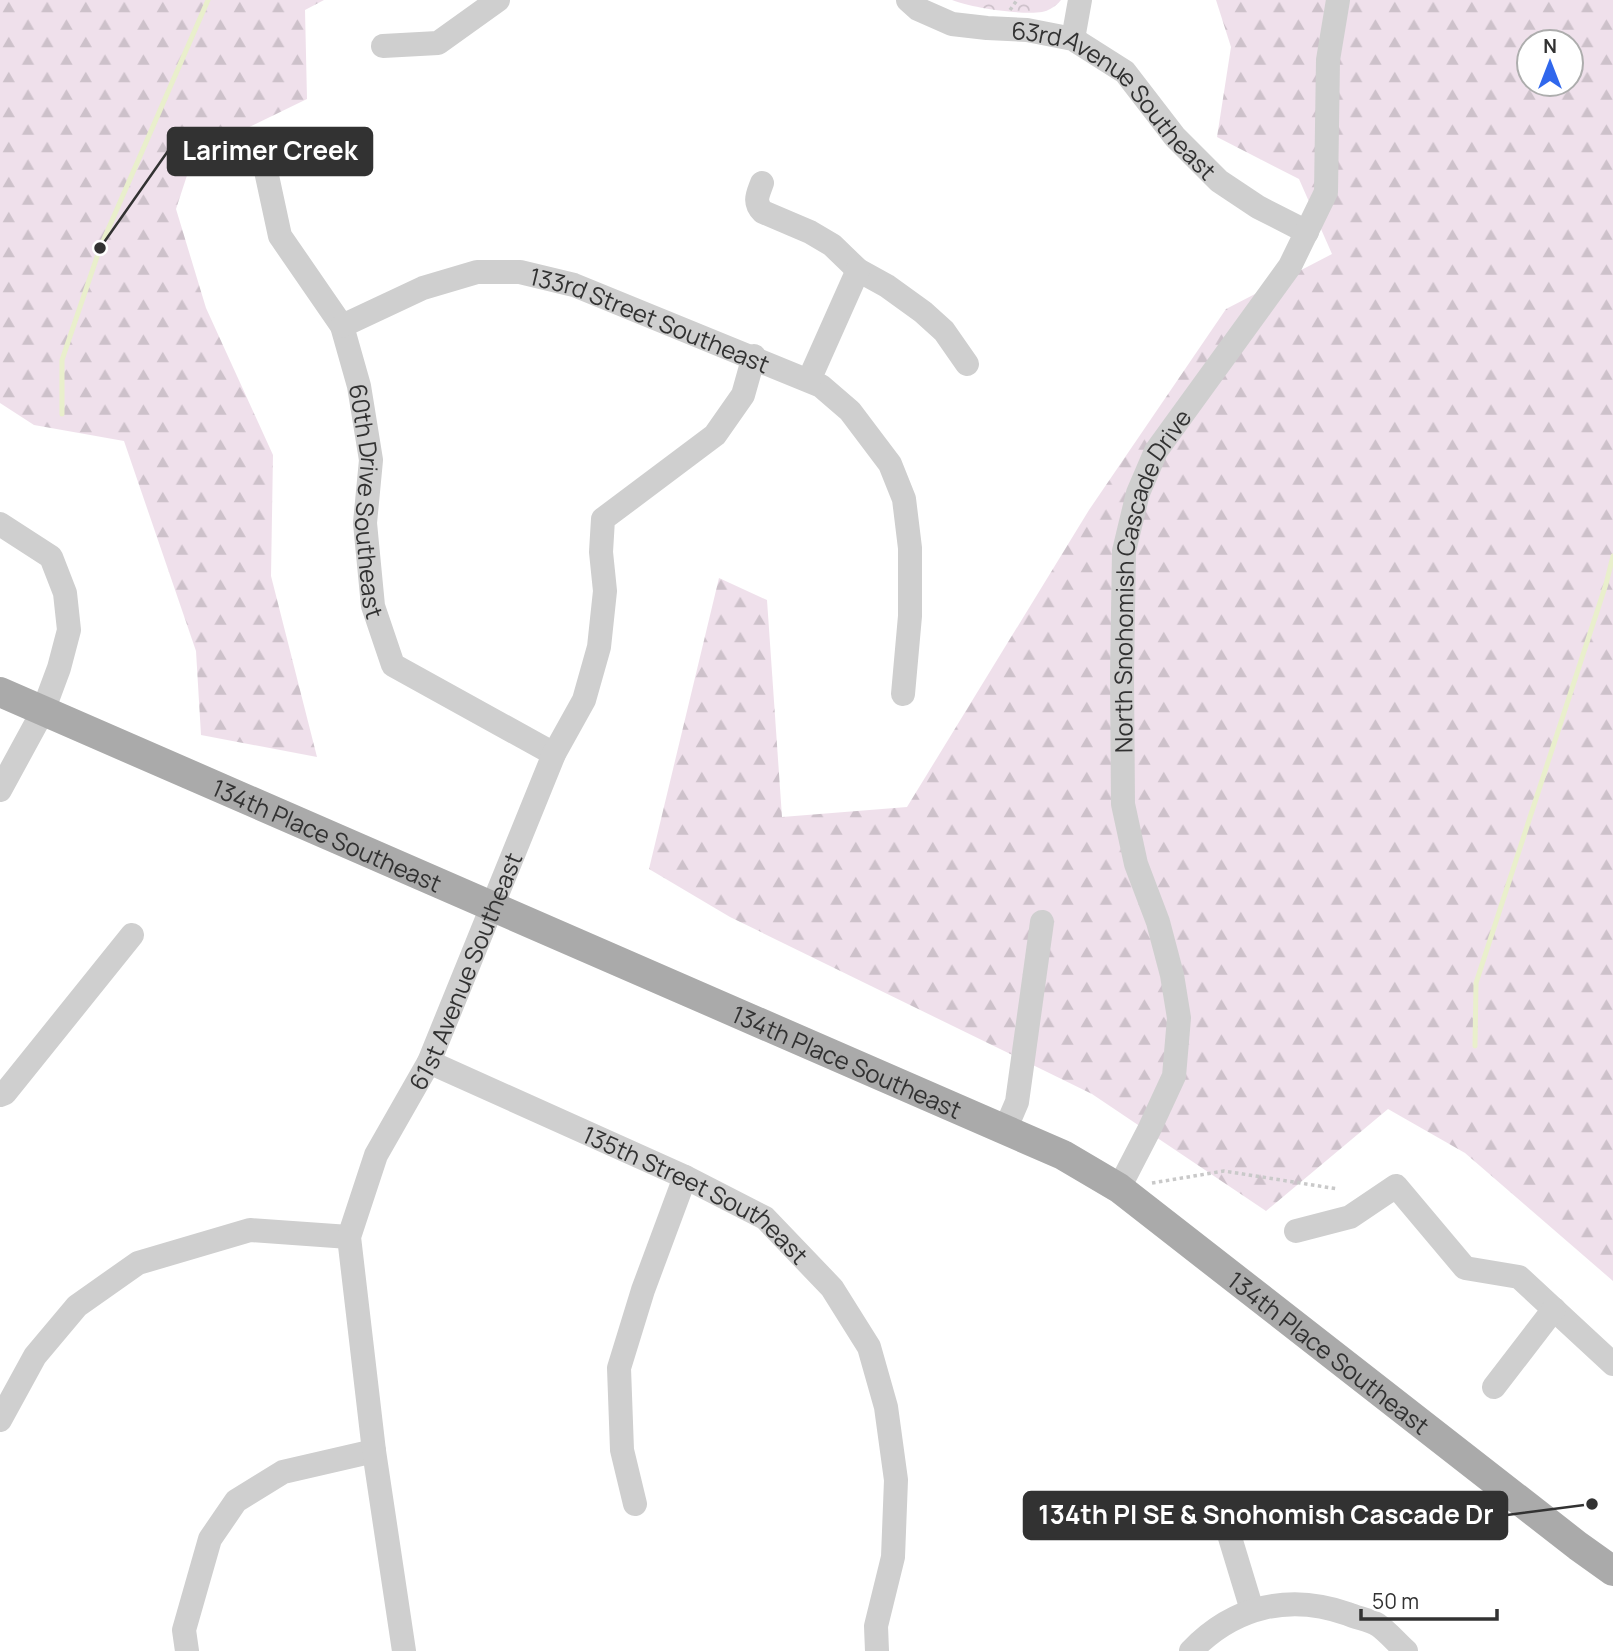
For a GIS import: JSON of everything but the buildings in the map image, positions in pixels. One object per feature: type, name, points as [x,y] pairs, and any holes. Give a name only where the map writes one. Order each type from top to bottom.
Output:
[{"type":"main road","name":"134th Place Southeast","points":[[0,692],[1063,1155],[1119,1188],[1613,1571]]},
{"type":"street","points":[[383,46],[438,43],[498,0]]},
{"type":"street","name":"63rd Avenue Southeast","points":[[908,0],[918,9],[952,24],[987,29],[1027,30],[1073,39],[1125,72],[1175,137],[1219,181],[1258,208],[1307,232]]},
{"type":"street","points":[[1073,39],[1080,0]]},
{"type":"street","name":"North Snohomish Cascade Drive","points":[[1119,1188],[1174,1076],[1179,1018],[1172,975],[1158,922],[1136,864],[1123,804],[1124,551],[1138,493],[1156,451],[1283,276],[1326,192],[1328,60],[1338,0]]},
{"type":"street","name":"60th Drive Southeast","points":[[266,171],[280,236],[342,326],[359,386],[371,460],[365,523],[373,606],[393,665],[554,754]]},
{"type":"street","points":[[762,183],[756,199],[763,212],[810,232],[832,245],[858,270],[887,286],[923,312],[944,331],[967,364]]},
{"type":"street","points":[[809,380],[858,270]]},
{"type":"street","name":"133rd Street Southeast","points":[[342,326],[423,288],[477,272],[520,272],[574,285],[754,356],[821,386],[850,411],[890,464],[904,499],[910,548],[910,616],[902,694]]},
{"type":"street","name":"61st Avenue Southeast","points":[[404,1651],[374,1451],[349,1237],[376,1155],[429,1062],[554,754],[584,700],[598,647],[605,591],[601,552],[603,519],[715,435],[743,395],[754,356]]},
{"type":"street","points":[[0,524],[51,557],[65,593],[69,630],[43,711],[0,790]]},
{"type":"street","points":[[1005,1130],[1017,1102],[1042,922]]},
{"type":"street","points":[[0,1095],[5,1093],[132,935]]},
{"type":"street","name":"135th Street Southeast","points":[[429,1062],[685,1177],[765,1217],[832,1288],[869,1347],[886,1407],[896,1480],[893,1557],[876,1626],[877,1651]]},
{"type":"street","points":[[635,1504],[622,1450],[619,1368],[643,1290],[685,1177]]},
{"type":"street","points":[[1296,1231],[1350,1217],[1396,1186],[1465,1268],[1519,1277],[1613,1364]]},
{"type":"street","points":[[0,1420],[35,1356],[78,1306],[138,1263],[250,1230],[349,1237]]},
{"type":"street","points":[[1494,1387],[1554,1309]]},
{"type":"street","points":[[187,1651],[184,1630],[210,1539],[236,1501],[283,1472],[374,1451]]},
{"type":"street","points":[[1228,1531],[1252,1610]]},
{"type":"street","points":[[1191,1651],[1206,1636],[1252,1610],[1290,1603],[1327,1607],[1378,1625],[1406,1651]]},
{"type":"path","points":[[1009,10],[1017,0]]},
{"type":"path","points":[[1119,1188],[1224,1171],[1338,1189]]},
{"type":"green space","points":[[0,0],[324,0],[305,10],[307,99],[194,154],[176,209],[206,308],[273,455],[271,576],[317,757],[201,735],[196,651],[124,441],[34,425],[0,403]]},
{"type":"green space","points":[[952,0],[1061,0],[1048,10],[1033,13],[984,8]]},
{"type":"green space","points":[[1216,0],[1613,0],[1613,1281],[1465,1153],[1388,1109],[1266,1211],[1092,1094],[730,917],[649,869],[719,578],[767,600],[782,817],[907,807],[1089,510],[1226,309],[1332,254],[1299,179],[1217,137],[1231,47]]},
{"type":"waterway","points":[[62,414],[62,360],[100,248],[208,0]]},
{"type":"waterway","points":[[1475,1046],[1476,983],[1613,556]]},
{"type":"place","name":"Larimer Creek","points":[[100,248]]},
{"type":"place","name":"134th Pl SE & Snohomish Cascade Dr","points":[[1592,1504]]}]
